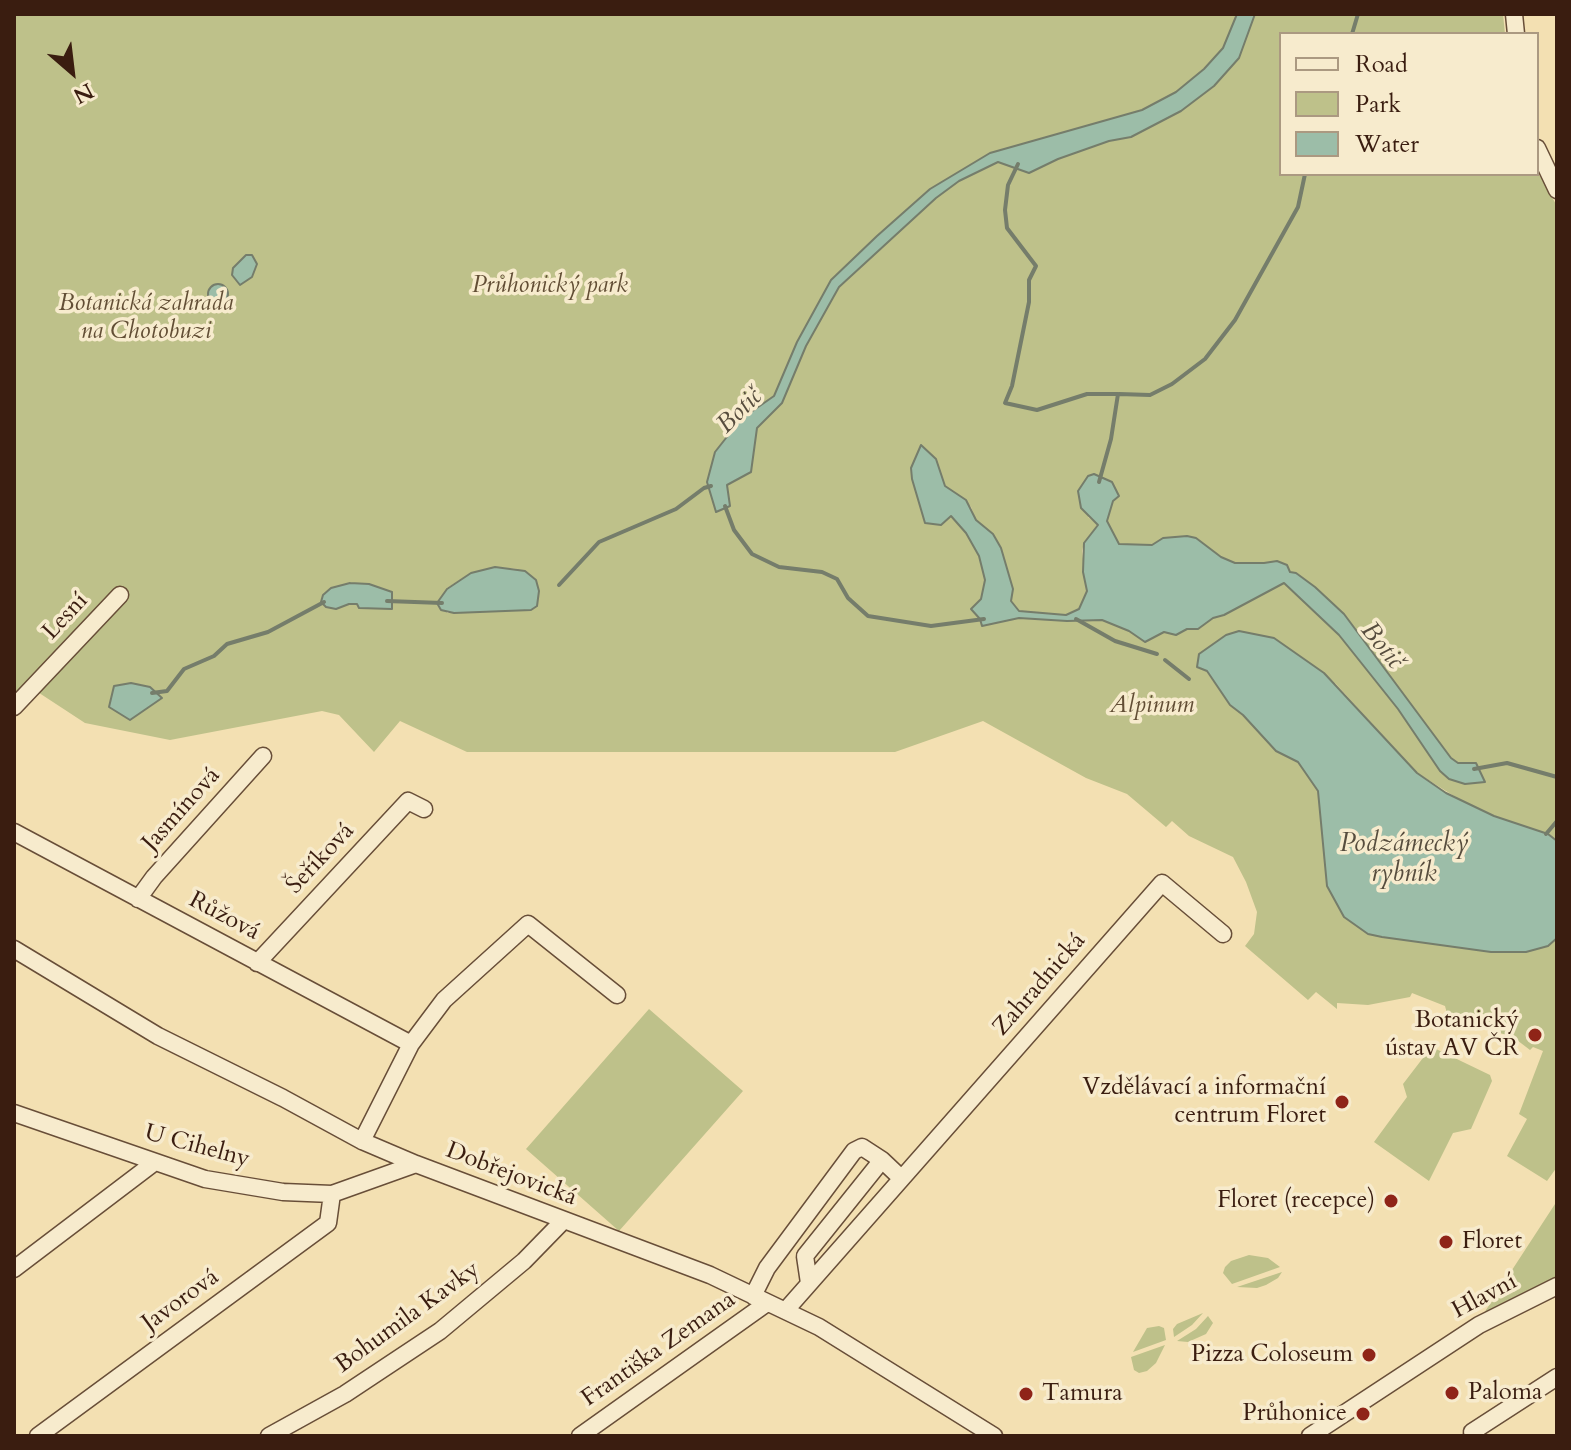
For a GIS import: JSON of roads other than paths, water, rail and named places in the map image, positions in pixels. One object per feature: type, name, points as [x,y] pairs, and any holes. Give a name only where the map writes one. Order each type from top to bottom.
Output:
[{"type":"street","points":[[1539,152],[1557,190]]},
{"type":"street","name":"Lesní","points":[[14,707],[120,595]]},
{"type":"street","name":"Jasmínová","points":[[138,899],[154,877],[263,756]]},
{"type":"street","name":"Šeříková","points":[[257,963],[408,801],[424,809]]},
{"type":"street","name":"Růžová","points":[[14,832],[411,1044]]},
{"type":"street","name":"Zahradnická","points":[[786,1310],[1162,883],[1223,934]]},
{"type":"street","points":[[362,1141],[411,1044],[444,1000],[528,924],[617,995]]},
{"type":"street","name":"Dobřejovická","points":[[14,949],[158,1036],[362,1141],[563,1221],[710,1275],[786,1310],[819,1327],[994,1436]]},
{"type":"street","name":"U Cihelny","points":[[14,1113],[205,1179],[283,1192],[332,1194],[416,1164]]},
{"type":"street","points":[[760,1300],[767,1268],[854,1151],[862,1147],[901,1178]]},
{"type":"street","points":[[809,1283],[805,1256],[882,1160]]},
{"type":"street","points":[[14,1269],[155,1162]]},
{"type":"street","name":"Javorová","points":[[38,1436],[328,1223],[332,1194]]},
{"type":"street","name":"Bohumila Kavky","points":[[269,1436],[345,1394],[440,1331],[524,1261],[563,1221]]},
{"type":"street","name":"Hlavní","points":[[1310,1436],[1479,1325],[1557,1286]]},
{"type":"street","name":"Františka Zemana","points":[[580,1436],[760,1300]]},
{"type":"street","points":[[1472,1432],[1557,1377]]},
{"type":"water","points":[[1237,14],[1255,14],[1239,58],[1214,86],[1181,111],[1131,137],[1109,141],[1058,159],[1029,173],[998,162],[959,181],[936,198],[839,287],[806,346],[782,403],[757,428],[751,472],[727,485],[730,506],[716,512],[707,482],[715,452],[741,419],[774,396],[797,342],[831,280],[877,236],[930,189],[990,153],[1142,110],[1176,92],[1223,48]]},
{"type":"water","points":[[246,255],[252,255],[257,264],[252,277],[240,285],[232,275],[233,268]]},
{"type":"water","points":[[218,284],[225,287],[228,294],[225,301],[218,304],[211,301],[208,294],[211,287]]},
{"type":"water","points":[[921,445],[936,459],[945,486],[966,500],[976,520],[993,534],[1001,548],[1013,589],[1011,601],[1019,611],[1066,615],[1079,609],[1087,591],[1083,572],[1084,543],[1098,525],[1081,508],[1078,491],[1088,476],[1094,474],[1112,482],[1119,496],[1113,501],[1107,521],[1119,544],[1152,545],[1163,538],[1187,536],[1196,538],[1221,557],[1235,563],[1277,561],[1315,587],[1344,614],[1451,758],[1458,763],[1476,763],[1485,782],[1465,784],[1449,779],[1440,771],[1398,709],[1339,635],[1284,583],[1213,618],[1198,629],[1187,629],[1176,635],[1164,632],[1145,642],[1129,631],[1102,620],[1019,618],[982,626],[971,609],[981,599],[985,580],[979,556],[966,533],[951,516],[941,525],[925,523],[911,468]]},
{"type":"water","points":[[495,567],[525,571],[536,580],[539,591],[537,606],[531,610],[454,613],[441,610],[437,603],[447,589],[471,573]]},
{"type":"water","points":[[350,583],[369,584],[392,592],[392,609],[359,608],[357,604],[349,604],[336,609],[326,607],[321,602],[323,595],[331,588]]},
{"type":"water","name":"Podzámecký rybník","points":[[1239,631],[1274,638],[1324,673],[1417,773],[1446,793],[1494,816],[1548,834],[1557,841],[1557,938],[1548,946],[1526,952],[1491,952],[1368,934],[1344,917],[1327,886],[1318,791],[1298,762],[1276,751],[1230,705],[1207,671],[1197,667],[1199,654],[1226,635]]},
{"type":"water","points":[[131,683],[150,687],[162,698],[130,720],[109,707],[114,686]]},
{"type":"waterway","name":"Botič","points":[[1353,32],[1358,14]]},
{"type":"waterway","name":"Botič","points":[[1018,164],[1008,185],[1005,210],[1007,228],[1036,266],[1029,280],[1029,302],[1012,386],[1005,403],[1037,410],[1087,394],[1118,394],[1111,439],[1099,482]]},
{"type":"waterway","name":"Botič","points":[[1119,394],[1150,395],[1172,384],[1205,359],[1235,320],[1298,207],[1305,176]]},
{"type":"waterway","points":[[559,585],[599,542],[676,509],[711,486]]},
{"type":"waterway","name":"Botič","points":[[725,506],[734,530],[752,554],[779,567],[822,572],[837,579],[848,598],[868,616],[931,626],[984,619]]},
{"type":"waterway","points":[[387,601],[442,603]]},
{"type":"waterway","points":[[152,693],[167,691],[184,669],[214,656],[227,644],[268,632],[324,602]]},
{"type":"waterway","name":"Botič","points":[[1076,619],[1115,641],[1157,654]]},
{"type":"waterway","name":"Botič","points":[[1165,660],[1189,679]]},
{"type":"waterway","name":"Botič","points":[[1474,769],[1507,763],[1557,777]]},
{"type":"waterway","name":"Botič","points":[[1546,834],[1557,821]]},
{"type":"place","name":"Botanický ústav AV ČR","points":[[1535,1035]]},
{"type":"place","name":"Vzdělávací a informační centrum Floret","points":[[1342,1102]]},
{"type":"place","name":"Floret (recepce)","points":[[1391,1201]]},
{"type":"place","name":"Floret","points":[[1446,1242]]},
{"type":"place","name":"Pizza Coloseum","points":[[1369,1355]]},
{"type":"place","name":"Paloma","points":[[1452,1393]]},
{"type":"place","name":"Tamura","points":[[1026,1394]]},
{"type":"place","name":"Průhonice","points":[[1363,1414]]},
{"type":"park label","name":"Průhonický park","points":[[550,286]]},
{"type":"park label","name":"Botanická zahrada na Chotobuzi","points":[[146,318]]},
{"type":"park label","name":"Alpinum","points":[[1152,706]]}]
